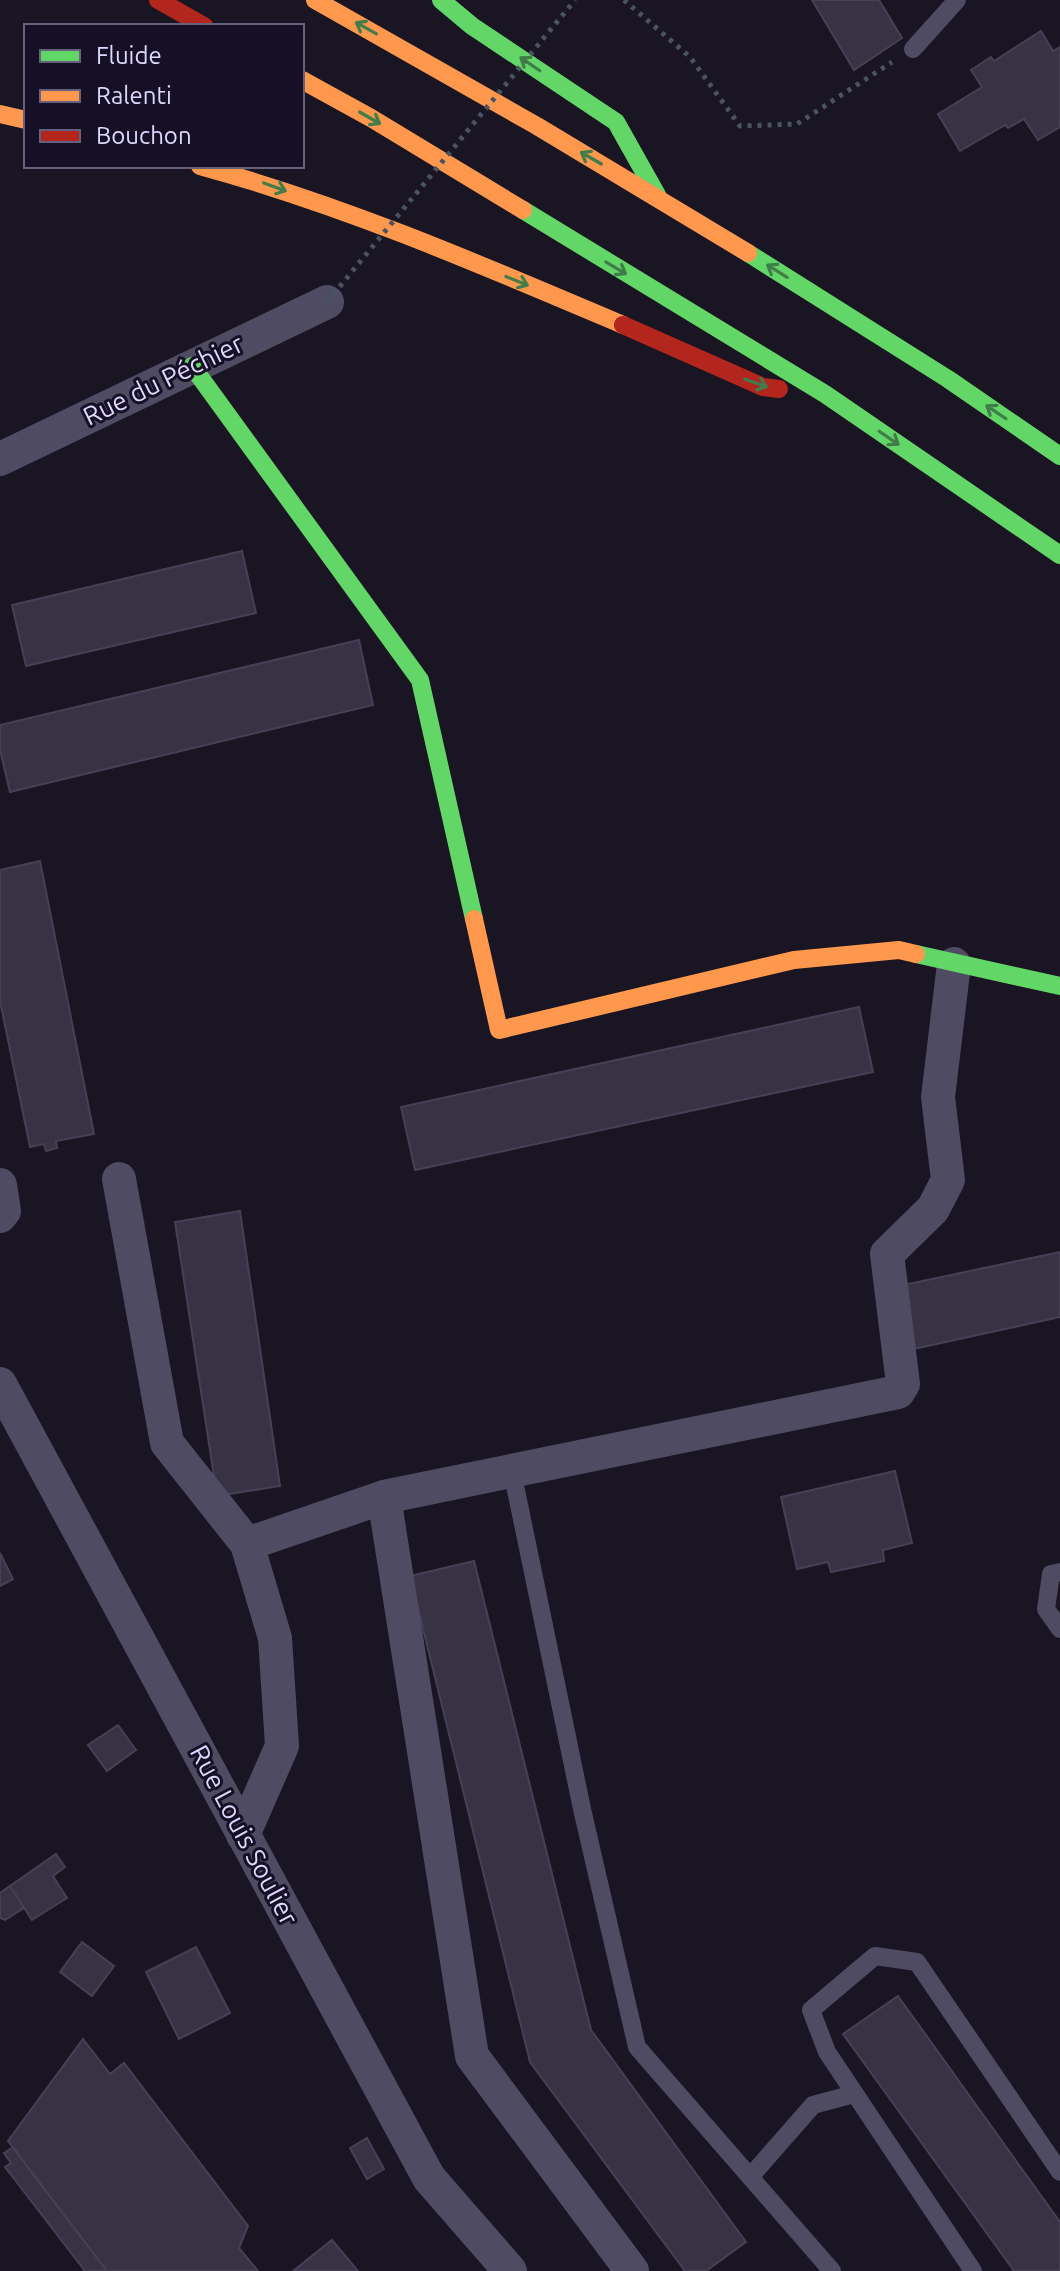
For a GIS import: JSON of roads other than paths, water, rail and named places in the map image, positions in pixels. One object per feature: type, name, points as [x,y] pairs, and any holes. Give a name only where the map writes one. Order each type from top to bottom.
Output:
[{"type":"main road","points":[[158,0],[200,24]]},
{"type":"main road","points":[[315,0],[658,197],[857,320],[1060,456]]},
{"type":"main road","points":[[441,0],[472,26],[616,122],[658,197]]},
{"type":"main road","points":[[304,81],[371,118],[825,394],[1060,555]]},
{"type":"main road","points":[[0,114],[24,120]]},
{"type":"main road","points":[[208,168],[257,181],[420,241],[632,328],[763,387],[825,394]]},
{"type":"main road","points":[[192,366],[420,680],[499,1030],[794,960],[899,950],[1060,986]]},
{"type":"street","name":"Rue du Péchier","points":[[0,459],[327,302]]},
{"type":"street","points":[[247,1544],[384,1497],[898,1392],[903,1384],[887,1254],[933,1209],[948,1180],[938,1097],[954,964]]},
{"type":"street","points":[[119,1179],[167,1443],[247,1544],[275,1638],[282,1746],[243,1835]]},
{"type":"street","points":[[0,1185],[4,1211],[0,1216]]},
{"type":"street","name":"Rue Louis Soulier","points":[[0,1384],[429,2178],[510,2271]]},
{"type":"street","points":[[384,1497],[472,2056],[632,2271]]},
{"type":"lane","points":[[913,49],[957,0]]},
{"type":"lane","points":[[512,1471],[582,1809],[637,2047],[832,2271]]},
{"type":"lane","points":[[1060,1572],[1051,1574],[1046,1609],[1060,1629]]},
{"type":"lane","points":[[973,2271],[827,2052],[811,2010],[875,1956],[917,1962],[1060,2172]]},
{"type":"lane","points":[[750,2177],[813,2105],[854,2094]]}]
